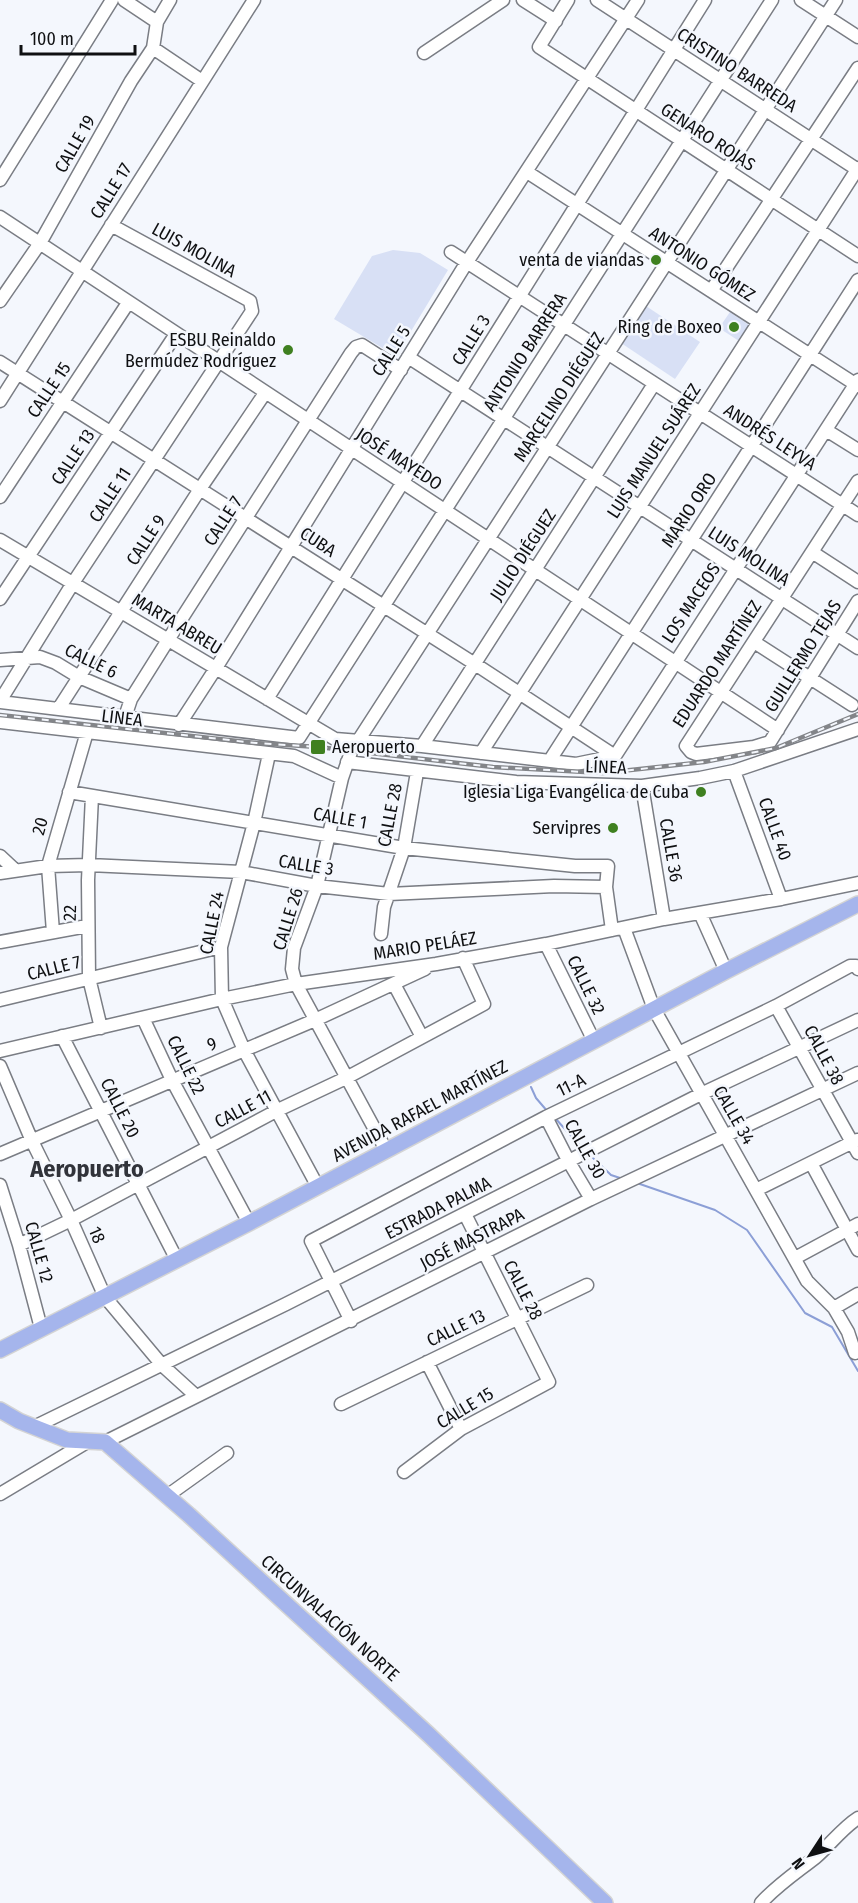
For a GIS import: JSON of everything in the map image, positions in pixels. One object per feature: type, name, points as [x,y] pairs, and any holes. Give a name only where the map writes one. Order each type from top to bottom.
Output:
[{"type":"main road","name":"AVENIDA RAFAEL MARTÍNEZ","points":[[1,1349],[249,1223],[726,971],[858,904]]},
{"type":"main road","points":[[0,1410],[67,1440],[87,1443],[105,1442]]},
{"type":"main road","name":"CIRCUNVALACIÓN NORTE","points":[[105,1442],[428,1734],[605,1903]]},
{"type":"street","points":[[0,180],[112,0]]},
{"type":"street","points":[[124,0],[157,22]]},
{"type":"street","name":"CALLE 19","points":[[0,301],[40,243],[131,81],[153,48],[157,22],[170,0]]},
{"type":"street","name":"CALLE 17","points":[[0,401],[254,0]]},
{"type":"street","points":[[424,53],[503,0]]},
{"type":"street","points":[[523,0],[556,21],[568,0]]},
{"type":"street","name":"CRISTINO BARREDA","points":[[597,0],[858,169]]},
{"type":"street","name":"CALLE 5","points":[[179,725],[292,547],[467,262],[638,0]]},
{"type":"street","name":"CALLE 3","points":[[267,699],[705,0]]},
{"type":"street","name":"ANTONIO BARRERA","points":[[309,723],[772,0]]},
{"type":"street","points":[[801,0],[858,37]]},
{"type":"street","name":"MARCELINO DIÉGUEZ","points":[[349,757],[836,0]]},
{"type":"street","name":"GENARO ROJAS","points":[[556,21],[539,47],[858,256]]},
{"type":"street","points":[[153,48],[202,81]]},
{"type":"street","points":[[711,291],[858,68]]},
{"type":"street","name":"LUIS MANUEL SUÁREZ","points":[[481,753],[858,169]]},
{"type":"street","name":"ANTONIO GÓMEZ","points":[[527,172],[857,383]]},
{"type":"street","name":"JOSÉ MAYEDO","points":[[0,217],[778,730]]},
{"type":"street","name":"LUIS MOLINA","points":[[111,225],[250,301],[252,311]]},
{"type":"street","name":"ANDRÉS LEYVA","points":[[451,252],[858,515]]},
{"type":"street","name":"MARIO ORO","points":[[550,760],[858,280]]},
{"type":"street","name":"CALLE 15","points":[[0,497],[128,303]]},
{"type":"street","name":"CALLE 11","points":[[0,702],[25,659],[252,311]]},
{"type":"street","name":"CALLE 13","points":[[0,599],[176,334]]},
{"type":"street","name":"CALLE 7","points":[[125,717],[131,699],[356,347],[363,345],[401,370]]},
{"type":"street","name":"LUIS MOLINA","points":[[408,357],[858,648]]},
{"type":"street","name":"CUBA","points":[[0,362],[428,633],[615,756]]},
{"type":"street","name":"LOS MACEOS","points":[[615,756],[857,383]]},
{"type":"street","name":"JULIO DIÉGUEZ","points":[[422,746],[654,384]]},
{"type":"street","name":"CALLE 9","points":[[59,708],[200,489],[265,393]]},
{"type":"street","points":[[826,430],[858,450]]},
{"type":"street","name":"EDUARDO MARTÍNEZ","points":[[778,730],[770,742],[754,747],[696,754],[686,746],[858,481]]},
{"type":"street","name":"MARTA ABREU","points":[[0,540],[335,739]]},
{"type":"street","points":[[812,552],[858,582]]},
{"type":"street","name":"GUILLERMO TEJAS","points":[[778,730],[858,601]]},
{"type":"street","points":[[754,642],[852,705]]},
{"type":"street","name":"CALLE 6","points":[[0,660],[40,657],[56,663],[79,677],[131,699]]},
{"type":"street","name":"LÍNEA","points":[[0,702],[299,738],[309,723]]},
{"type":"street","name":"LÍNEA","points":[[0,722],[294,756],[342,778]]},
{"type":"street","name":"LÍNEA","points":[[349,757],[417,772],[516,782],[642,786],[734,771],[858,729]]},
{"type":"street","name":"20","points":[[52,932],[48,866],[87,732]]},
{"type":"street","name":"LÍNEA","points":[[335,739],[422,746],[576,764],[615,756]]},
{"type":"street","name":"CALLE 24","points":[[269,754],[254,823],[221,947],[222,999],[244,1050],[318,1187]]},
{"type":"street","name":"CALLE 26","points":[[349,757],[317,886],[294,948],[292,969],[296,984],[386,1150]]},
{"type":"street","name":"CALLE 40","points":[[734,771],[781,899]]},
{"type":"street","name":"CALLE 28","points":[[381,934],[384,907],[404,848],[417,772]]},
{"type":"street","name":"CALLE 36","points":[[642,786],[664,919]]},
{"type":"street","name":"CALLE 1","points":[[69,792],[404,848],[574,866],[608,866]]},
{"type":"street","name":"22","points":[[92,796],[87,926],[89,978],[101,1028]]},
{"type":"street","points":[[0,856],[15,870]]},
{"type":"street","name":"CALLE 3","points":[[0,873],[48,866],[89,865],[241,872],[317,886],[389,894],[554,886],[606,887]]},
{"type":"street","name":"CALLE 34","points":[[608,866],[606,887],[618,929],[654,1009],[677,1054],[807,1281],[838,1306],[855,1353]]},
{"type":"street","name":"MARIO PELÁEZ","points":[[0,1051],[296,984],[436,964],[858,883]]},
{"type":"street","points":[[700,913],[726,971]]},
{"type":"street","points":[[0,942],[87,926]]},
{"type":"street","name":"CALLE 32","points":[[546,944],[594,1041]]},
{"type":"street","name":"CALLE 7","points":[[0,1000],[221,947]]},
{"type":"street","name":"CALLE 11","points":[[19,1245],[71,1220],[278,1110],[346,1078],[484,1004],[463,958]]},
{"type":"street","name":"9","points":[[0,1154],[315,1020],[436,964]]},
{"type":"street","name":"11-A","points":[[331,1282],[311,1241],[546,1117],[854,967]]},
{"type":"street","points":[[394,984],[422,1037]]},
{"type":"street","name":"CALLE 38","points":[[776,1005],[822,1090],[856,1145]]},
{"type":"street","name":"CALLE 22","points":[[143,1018],[172,1080],[249,1223]]},
{"type":"street","name":"ESTRADA PALMA","points":[[34,1427],[331,1282],[701,1094],[858,1020]]},
{"type":"street","name":"CALLE 20","points":[[62,1036],[177,1260]]},
{"type":"street","name":"18","points":[[0,1066],[32,1141],[71,1220],[105,1297],[162,1365],[195,1395]]},
{"type":"street","name":"JOSÉ MASTRAPA","points":[[105,1442],[591,1199],[858,1073]]},
{"type":"street","name":"CALLE 30","points":[[546,1117],[591,1199]]},
{"type":"street","points":[[756,1190],[811,1163],[856,1145]]},
{"type":"street","points":[[811,1163],[853,1227],[858,1250]]},
{"type":"street","name":"CALLE 12","points":[[0,1185],[41,1328]]},
{"type":"street","name":"CALLE 28","points":[[465,1214],[549,1382]]},
{"type":"street","points":[[795,1258],[853,1227]]},
{"type":"street","points":[[331,1282],[351,1320]]},
{"type":"street","name":"CALLE 13","points":[[341,1404],[587,1285]]},
{"type":"street","points":[[838,1306],[858,1294]]},
{"type":"street","points":[[427,1362],[461,1429]]},
{"type":"street","name":"CALLE 15","points":[[404,1472],[461,1429],[549,1382]]},
{"type":"street","points":[[0,1494],[87,1443]]},
{"type":"street","points":[[167,1496],[227,1453]]},
{"type":"street","points":[[761,1903],[773,1890],[817,1856],[851,1822],[858,1818]]},
{"type":"shaded area","points":[[393,250],[420,253],[448,270],[396,356],[334,319],[372,256]]},
{"type":"shaded area","points":[[646,306],[700,342],[675,379],[621,343]]},
{"type":"shaded area","name":"Ring de Boxeo","points":[[730,312],[749,325],[739,341],[719,328]]},
{"type":"waterway","points":[[531,1087],[536,1098],[548,1112]]},
{"type":"waterway","points":[[555,1118],[583,1149]]},
{"type":"waterway","points":[[590,1155],[611,1175],[623,1179]]},
{"type":"waterway","points":[[637,1183],[715,1210],[747,1230],[805,1313],[832,1327],[858,1371]]},
{"type":"railway","points":[[0,715],[493,767],[603,773],[704,762],[776,748],[858,714]]},
{"type":"place","name":"venta de viandas","points":[[656,260]]},
{"type":"place","name":"Ring de Boxeo","points":[[734,327]]},
{"type":"place","name":"ESBU Reinaldo Bermúdez Rodríguez","points":[[288,350]]},
{"type":"place","name":"Aeropuerto","points":[[318,747]]},
{"type":"place","name":"Iglesia Liga Evangélica de Cuba","points":[[701,792]]},
{"type":"place","name":"Servipres","points":[[613,828]]},
{"type":"district","name":"Aeropuerto","points":[[87,1169]]}]
